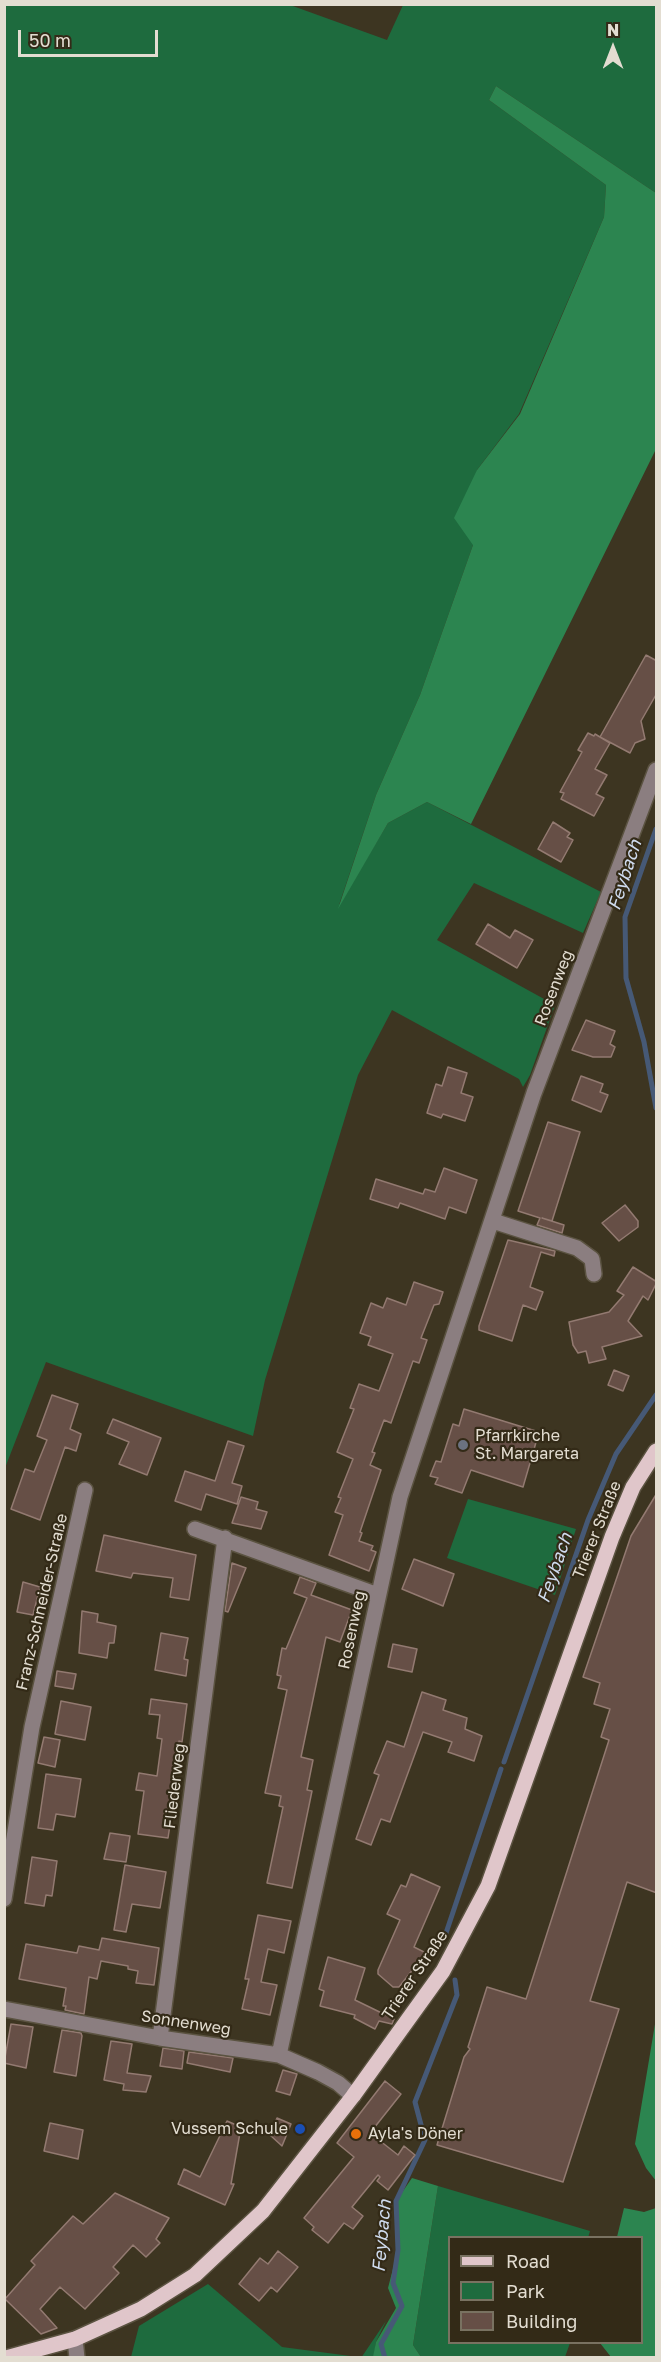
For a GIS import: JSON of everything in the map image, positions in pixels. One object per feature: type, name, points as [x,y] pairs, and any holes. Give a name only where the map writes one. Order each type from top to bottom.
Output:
[{"type":"main road","name":"Trierer Straße","points":[[6,2358],[75,2339],[141,2309],[195,2275],[263,2211],[353,2096],[449,1963],[488,1886],[612,1537],[633,1487],[657,1451]]},
{"type":"street","name":"Rosenweg","points":[[279,2055],[400,1497],[534,1093],[657,770]]},
{"type":"street","points":[[492,1221],[578,1248],[592,1259],[594,1274]]},
{"type":"street","name":"Franz-Schneider-Straße","points":[[4,1899],[32,1725],[85,1490]]},
{"type":"street","points":[[195,1529],[378,1595]]},
{"type":"street","name":"Fliederweg","points":[[160,2038],[225,1538]]},
{"type":"street","name":"Sonnenweg","points":[[4,2009],[160,2038],[279,2055],[338,2083],[353,2096]]},
{"type":"street","points":[[75,2339],[77,2358]]},
{"type":"green space","points":[[5,5],[290,5],[387,40],[403,5],[656,5],[656,193],[496,86],[489,100],[606,185],[604,217],[519,414],[477,470],[473,545],[420,695],[376,795],[339,905],[388,823],[427,802],[601,892],[583,933],[474,883],[437,940],[555,1005],[530,1075],[523,1087],[519,1079],[392,1010],[358,1075],[265,1380],[253,1436],[46,1362],[5,1468]]},
{"type":"green space","points":[[496,86],[656,193],[656,449],[471,824],[427,802],[388,823],[338,909],[376,795],[420,695],[473,545],[454,518],[477,470],[520,414],[604,217],[606,185],[489,100]]},
{"type":"green space","points":[[468,1499],[576,1529],[555,1595],[447,1558]]},
{"type":"green space","points":[[656,2018],[656,2181],[646,2168],[635,2144]]},
{"type":"green space","points":[[412,2178],[438,2186],[413,2345],[421,2357],[373,2357],[376,2342],[396,2308],[388,2288],[398,2249],[396,2201]]},
{"type":"green space","points":[[438,2186],[590,2231],[589,2236],[448,2236],[448,2344],[570,2344],[565,2357],[421,2357],[413,2345]]},
{"type":"green space","points":[[624,2208],[644,2212],[656,2208],[656,2357],[611,2357],[601,2344],[643,2344],[643,2236],[617,2236]]},
{"type":"green space","points":[[208,2284],[282,2347],[358,2357],[131,2357],[139,2326]]},
{"type":"green space","points":[[386,2321],[376,2342],[374,2357],[361,2358]]},
{"type":"building","points":[[646,655],[657,661],[657,693],[641,721],[645,739],[635,743],[630,753],[600,737]]},
{"type":"building","points":[[588,733],[594,736],[595,734],[610,743],[595,769],[607,775],[596,794],[604,798],[594,816],[561,799],[564,793],[560,792],[582,752],[578,750]]},
{"type":"building","points":[[553,822],[570,833],[567,837],[573,840],[561,862],[538,849]]},
{"type":"building","points":[[488,924],[510,938],[515,930],[533,940],[517,968],[476,944]]},
{"type":"building","points":[[586,1020],[615,1031],[610,1044],[615,1047],[611,1057],[593,1057],[572,1050]]},
{"type":"building","points":[[448,1067],[467,1073],[461,1093],[473,1097],[465,1121],[443,1114],[441,1118],[427,1113],[436,1084],[442,1086]]},
{"type":"building","points":[[581,1076],[603,1084],[600,1092],[608,1095],[601,1112],[572,1100]]},
{"type":"building","points":[[548,1122],[580,1132],[552,1221],[542,1218],[564,1225],[562,1233],[537,1225],[540,1218],[518,1211]]},
{"type":"building","points":[[444,1168],[477,1180],[466,1213],[449,1207],[445,1219],[400,1203],[398,1208],[370,1199],[376,1179],[423,1194],[425,1189],[435,1192]]},
{"type":"building","points":[[625,1205],[638,1221],[638,1227],[619,1241],[602,1223]]},
{"type":"building","points":[[508,1240],[555,1251],[554,1256],[541,1252],[530,1287],[543,1292],[536,1310],[523,1305],[512,1341],[479,1330]]},
{"type":"building","points":[[633,1267],[657,1282],[648,1300],[643,1296],[628,1321],[642,1336],[602,1347],[606,1359],[589,1363],[586,1351],[578,1353],[573,1345],[569,1322],[609,1312],[624,1295],[617,1291]]},
{"type":"building","points":[[414,1282],[443,1292],[439,1304],[434,1305],[421,1338],[427,1340],[419,1363],[413,1361],[391,1423],[384,1420],[372,1452],[375,1453],[370,1465],[381,1470],[359,1541],[373,1546],[371,1550],[376,1552],[369,1571],[329,1555],[343,1515],[335,1512],[341,1498],[338,1497],[353,1459],[337,1452],[354,1409],[350,1408],[359,1384],[379,1391],[393,1354],[368,1345],[371,1337],[360,1333],[371,1303],[383,1308],[387,1298],[406,1305]]},
{"type":"building","points":[[614,1370],[629,1376],[623,1391],[608,1385]]},
{"type":"building","points":[[52,1395],[78,1404],[70,1429],[81,1434],[76,1451],[65,1447],[40,1520],[11,1509],[25,1469],[34,1472],[47,1440],[37,1436]]},
{"type":"building","points":[[464,1409],[539,1432],[523,1487],[471,1470],[462,1493],[435,1484],[438,1478],[430,1476],[436,1461],[441,1462],[453,1424],[459,1426]]},
{"type":"building","points":[[113,1419],[161,1438],[147,1475],[119,1464],[129,1442],[107,1433]]},
{"type":"building","points":[[228,1441],[244,1446],[232,1483],[242,1486],[237,1504],[206,1494],[201,1510],[175,1501],[185,1471],[215,1481]]},
{"type":"building","points":[[657,1493],[657,1893],[627,1882],[590,2001],[619,2009],[563,2182],[437,2145],[464,2057],[470,2049],[468,2047],[487,1987],[526,1999],[609,1740],[601,1737],[610,1709],[594,1704],[600,1683],[583,1677],[631,1536]]},
{"type":"building","points":[[241,1497],[258,1502],[256,1509],[267,1512],[261,1529],[232,1523]]},
{"type":"building","points":[[104,1535],[196,1555],[189,1600],[170,1597],[173,1578],[133,1573],[131,1578],[96,1571]]},
{"type":"building","points":[[414,1559],[454,1574],[443,1606],[402,1589]]},
{"type":"building","points":[[232,1563],[246,1568],[228,1612],[225,1611]]},
{"type":"building","points":[[300,1577],[316,1583],[311,1595],[352,1610],[340,1642],[326,1637],[301,1757],[313,1760],[307,1790],[312,1791],[292,1888],[267,1883],[283,1807],[279,1806],[281,1796],[265,1793],[287,1690],[278,1688],[281,1676],[277,1675],[282,1648],[286,1649],[307,1598],[294,1593]]},
{"type":"building","points":[[23,1582],[40,1587],[33,1615],[17,1612]]},
{"type":"building","points":[[82,1611],[98,1614],[97,1622],[116,1626],[114,1643],[109,1643],[107,1658],[79,1653]]},
{"type":"building","points":[[161,1633],[188,1638],[184,1659],[188,1660],[186,1676],[155,1670]]},
{"type":"building","points":[[393,1644],[417,1649],[412,1672],[388,1667]]},
{"type":"building","points":[[57,1671],[76,1674],[73,1689],[55,1686]]},
{"type":"building","points":[[422,1692],[446,1700],[443,1710],[467,1718],[465,1729],[482,1736],[474,1761],[448,1752],[452,1742],[423,1732],[390,1822],[381,1819],[371,1845],[356,1839],[379,1775],[374,1773],[387,1741],[404,1747]]},
{"type":"building","points":[[151,1699],[187,1704],[182,1742],[179,1741],[175,1779],[177,1779],[168,1838],[138,1834],[144,1791],[136,1790],[139,1773],[157,1776],[162,1739],[157,1738],[160,1715],[149,1714]]},
{"type":"building","points":[[61,1701],[91,1707],[85,1740],[55,1734]]},
{"type":"building","points":[[44,1737],[60,1740],[55,1767],[38,1763]]},
{"type":"building","points":[[46,1774],[81,1779],[75,1817],[56,1814],[53,1830],[38,1828]]},
{"type":"building","points":[[110,1833],[130,1836],[126,1862],[104,1859]]},
{"type":"building","points":[[32,1857],[57,1861],[52,1896],[46,1895],[44,1906],[25,1903]]},
{"type":"building","points":[[125,1865],[166,1872],[160,1908],[132,1904],[126,1932],[114,1930]]},
{"type":"building","points":[[411,1874],[440,1887],[414,1947],[426,1953],[399,1987],[393,1987],[378,1974],[378,1970],[400,1920],[387,1914],[401,1885],[406,1887]]},
{"type":"building","points":[[258,1915],[291,1921],[284,1953],[268,1949],[261,1982],[277,1985],[270,2015],[242,2009],[249,1979],[245,1979]]},
{"type":"building","points":[[102,1938],[159,1948],[154,1985],[136,1983],[138,1971],[128,1969],[128,1966],[101,1961],[97,1979],[89,1977],[84,2014],[65,2010],[66,2006],[63,2006],[66,1988],[19,1979],[26,1944],[77,1953],[79,1946],[99,1950]]},
{"type":"building","points":[[328,1957],[365,1968],[355,2000],[394,2019],[392,2024],[379,2021],[375,2029],[354,2018],[355,2015],[320,2006],[324,1991],[319,1989]]},
{"type":"building","points":[[11,2024],[33,2027],[26,2068],[4,2063]]},
{"type":"building","points":[[62,2030],[81,2033],[82,2036],[76,2076],[54,2072]]},
{"type":"building","points":[[111,2041],[132,2044],[127,2073],[151,2076],[146,2092],[123,2090],[124,2084],[104,2080]]},
{"type":"building","points":[[163,2048],[184,2051],[182,2069],[160,2066]]},
{"type":"building","points":[[189,2052],[233,2058],[230,2072],[187,2063]]},
{"type":"building","points":[[283,2070],[297,2074],[290,2095],[276,2091]]},
{"type":"building","points":[[385,2081],[401,2094],[370,2133],[398,2155],[404,2146],[415,2155],[388,2190],[377,2181],[380,2177],[378,2175],[352,2207],[363,2216],[353,2229],[344,2223],[328,2243],[312,2230],[314,2227],[304,2218],[354,2157],[337,2143]]},
{"type":"building","points":[[277,2118],[291,2124],[282,2146],[270,2135]]},
{"type":"building","points":[[227,2121],[241,2127],[231,2184],[234,2184],[225,2205],[178,2184],[184,2169],[200,2177]]},
{"type":"building","points":[[50,2123],[83,2130],[78,2159],[44,2151]]},
{"type":"building","points":[[115,2193],[169,2218],[156,2239],[160,2243],[146,2257],[133,2245],[113,2267],[119,2273],[85,2309],[60,2287],[40,2309],[57,2328],[41,2334],[5,2299],[35,2265],[31,2261],[73,2216],[83,2224]]},
{"type":"building","points":[[278,2251],[298,2267],[277,2292],[271,2287],[259,2301],[239,2284],[260,2258],[268,2264]]},
{"type":"waterway","name":"Feybach","points":[[656,829],[625,917],[626,978],[644,1042],[656,1108]]},
{"type":"waterway","name":"Feybach","points":[[504,1762],[588,1520],[616,1454],[656,1395]]},
{"type":"waterway","name":"Feybach","points":[[444,1939],[501,1769]]},
{"type":"waterway","name":"Feybach","points":[[385,2358],[381,2344],[402,2306],[393,2283],[398,2250],[396,2201],[425,2140],[415,2102],[457,1995],[455,1980]]},
{"type":"place","name":"Pfarrkirche St. Margareta","points":[[463,1445]]},
{"type":"place","name":"Vussem Schule","points":[[300,2129]]},
{"type":"place","name":"Ayla's Döner","points":[[356,2134]]}]
